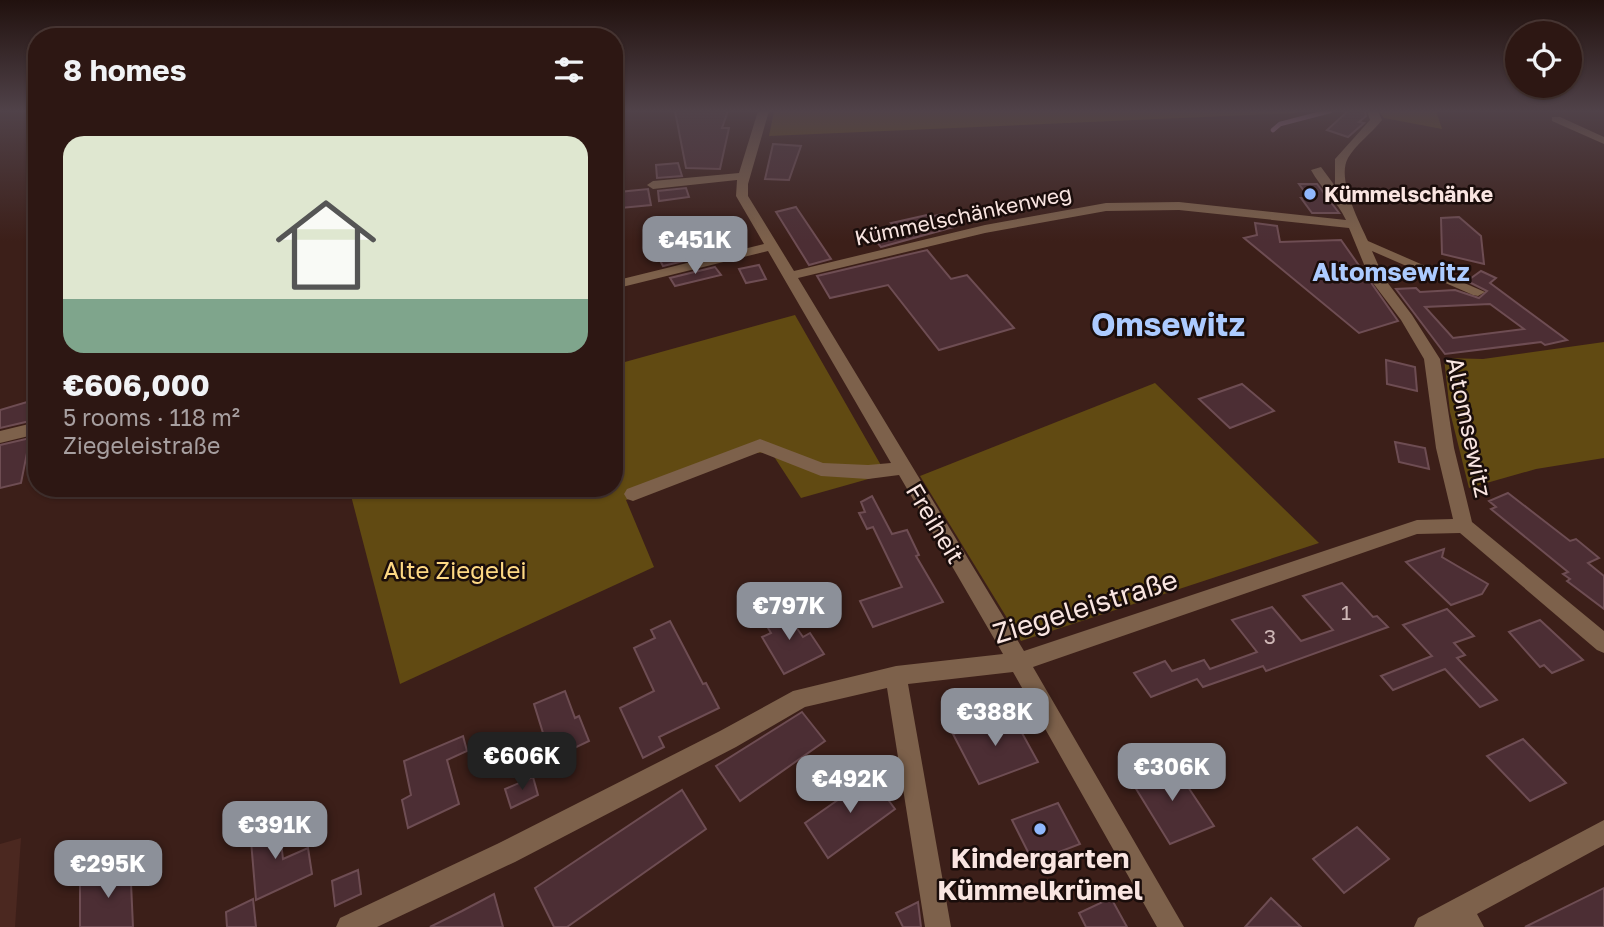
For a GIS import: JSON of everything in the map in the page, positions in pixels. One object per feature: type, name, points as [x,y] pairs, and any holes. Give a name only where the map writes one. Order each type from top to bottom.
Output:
[{"type":"street","name":"Freiheit","points":[[751,154],[742,196],[1019,662],[1171,927]]},
{"type":"street","name":"Altomsewitz","points":[[1344,154],[1339,173],[1345,203],[1364,245],[1366,257],[1377,279],[1407,318],[1432,359],[1445,448],[1464,526],[1604,644]]},
{"type":"street","points":[[1317,170],[1324,183],[1345,203]]},
{"type":"street","points":[[653,185],[745,176]]},
{"type":"street","name":"Kümmelschänkenweg","points":[[789,276],[985,229],[1106,206],[1179,206],[1356,225]]},
{"type":"street","points":[[1364,245],[1372,246],[1478,292]]},
{"type":"street","points":[[623,283],[772,247]]},
{"type":"street","points":[[0,437],[28,430]]},
{"type":"street","points":[[633,494],[760,444],[821,469],[867,472],[903,468]]},
{"type":"street","name":"Ziegeleistraße","points":[[349,927],[506,853],[716,746],[801,698],[896,676],[1019,662],[1417,527],[1464,526]]},
{"type":"street","points":[[896,676],[938,927]]},
{"type":"street","points":[[1427,927],[1464,918],[1604,832]]},
{"type":"shaded area","points":[[21,838],[15,927],[0,927],[0,844]]},
{"type":"green space","name":"Alte Ziegelei","points":[[795,315],[886,474],[801,498],[771,452],[753,453],[626,500],[654,567],[400,684],[351,497],[623,497],[623,363]]},
{"type":"green space","points":[[1604,342],[1604,458],[1536,469],[1469,488],[1450,412],[1444,358],[1483,359]]},
{"type":"green space","points":[[1155,383],[1319,543],[1021,641],[920,476]]},
{"type":"building","points":[[683,154],[723,154],[720,169],[686,168]]},
{"type":"building","points":[[771,154],[798,154],[789,180],[765,179]]},
{"type":"building","points":[[678,163],[682,176],[657,178],[656,165]]},
{"type":"building","points":[[1299,184],[1317,184],[1339,213],[1312,213],[1301,198],[1309,198]]},
{"type":"building","points":[[686,188],[689,197],[659,201],[658,191]]},
{"type":"building","points":[[648,189],[651,205],[623,208],[623,192]]},
{"type":"building","points":[[796,207],[831,259],[809,265],[776,212]]},
{"type":"building","points":[[942,214],[954,227],[881,247],[869,232],[894,226],[891,223]]},
{"type":"building","points":[[1459,217],[1481,236],[1484,264],[1442,254],[1441,218]]},
{"type":"building","points":[[1255,223],[1277,226],[1280,242],[1341,240],[1398,321],[1359,333],[1244,238],[1257,235]]},
{"type":"building","points":[[698,240],[708,255],[663,266],[655,251]]},
{"type":"building","points":[[927,250],[951,279],[967,275],[1014,328],[939,350],[888,285],[830,298],[817,276]]},
{"type":"building","points":[[759,265],[766,279],[746,283],[739,269]]},
{"type":"building","points":[[715,267],[721,275],[675,286],[670,278]]},
{"type":"building","points":[[1481,271],[1496,278],[1490,283],[1567,340],[1545,345],[1541,342],[1445,354],[1396,289],[1416,288],[1420,292],[1455,290],[1479,298],[1487,291],[1467,281]],"holes":[[[1490,304],[1524,329],[1453,338],[1425,307]]]},
{"type":"building","points":[[1386,360],[1415,367],[1417,391],[1387,384]]},
{"type":"building","points":[[1242,384],[1274,411],[1230,428],[1199,399]]},
{"type":"building","points":[[28,402],[28,421],[0,428],[0,410]]},
{"type":"building","points":[[28,438],[21,483],[0,488],[0,445]]},
{"type":"building","points":[[1395,442],[1425,448],[1429,469],[1399,462]]},
{"type":"building","points":[[1508,493],[1570,541],[1576,539],[1599,558],[1588,563],[1604,576],[1604,609],[1567,581],[1570,579],[1563,574],[1568,572],[1491,509],[1496,507],[1489,501]]},
{"type":"building","points":[[872,496],[892,534],[907,530],[919,555],[916,556],[943,602],[873,627],[860,601],[902,587],[873,527],[867,529],[859,513],[865,512],[861,502]]},
{"type":"building","points":[[1444,549],[1442,557],[1488,584],[1482,594],[1451,605],[1406,562]]},
{"type":"building","points":[[1342,583],[1373,617],[1377,616],[1388,627],[1266,671],[1263,666],[1203,687],[1197,679],[1151,697],[1134,673],[1165,661],[1172,671],[1204,660],[1210,669],[1257,652],[1232,620],[1272,607],[1301,641],[1333,630],[1303,596]]},
{"type":"building","points":[[782,607],[803,637],[810,633],[824,654],[784,674],[762,637],[771,633],[761,616]]},
{"type":"building","points":[[1447,609],[1474,636],[1454,643],[1465,655],[1457,658],[1497,700],[1480,707],[1445,669],[1393,690],[1381,676],[1432,656],[1403,625]]},
{"type":"building","points":[[1540,620],[1583,660],[1552,673],[1544,665],[1540,667],[1509,632]]},
{"type":"building","points":[[670,621],[703,684],[706,683],[719,708],[659,737],[664,747],[643,758],[620,708],[654,691],[634,648],[655,638],[651,630]]},
{"type":"building","points":[[565,691],[575,718],[579,716],[589,741],[543,763],[534,737],[543,733],[534,704]]},
{"type":"building","points":[[802,712],[825,741],[740,801],[716,766]]},
{"type":"building","points":[[1011,713],[1038,762],[979,784],[953,734]]},
{"type":"building","points":[[463,736],[467,751],[447,760],[459,804],[408,828],[402,800],[411,795],[404,761]]},
{"type":"building","points":[[1523,739],[1566,783],[1530,801],[1487,756]]},
{"type":"building","points":[[1172,763],[1214,826],[1170,844],[1130,779]]},
{"type":"building","points":[[866,770],[895,809],[828,858],[805,823],[852,790],[847,783]]},
{"type":"building","points":[[533,777],[538,795],[511,808],[505,789]]},
{"type":"building","points":[[682,790],[706,829],[567,927],[554,927],[535,888]]},
{"type":"building","points":[[1058,803],[1080,844],[1033,862],[1012,820]]},
{"type":"building","points":[[278,817],[283,859],[308,848],[312,874],[256,900],[250,829]]},
{"type":"building","points":[[1357,827],[1389,859],[1344,893],[1313,859]]},
{"type":"building","points":[[130,861],[133,927],[80,927],[80,885]]},
{"type":"building","points":[[358,870],[361,894],[335,906],[332,881]]},
{"type":"building","points":[[1604,888],[1604,927],[1525,927]]},
{"type":"building","points":[[494,894],[503,927],[430,927],[462,911]]},
{"type":"building","points":[[1111,898],[1127,927],[1086,927],[1079,913]]},
{"type":"building","points":[[1271,898],[1301,927],[1245,927]]},
{"type":"building","points":[[253,899],[256,927],[227,927],[226,912]]},
{"type":"building","points":[[918,902],[921,927],[903,927],[896,913]]},
{"type":"place","name":"Kümmelschänke","points":[[1310,194]]},
{"type":"place","name":"Kindergarten Kümmelkrümel","points":[[1040,829]]},
{"type":"district","name":"Altomsewitz","points":[[1391,271]]},
{"type":"district","name":"Omsewitz","points":[[1168,324]]}]
